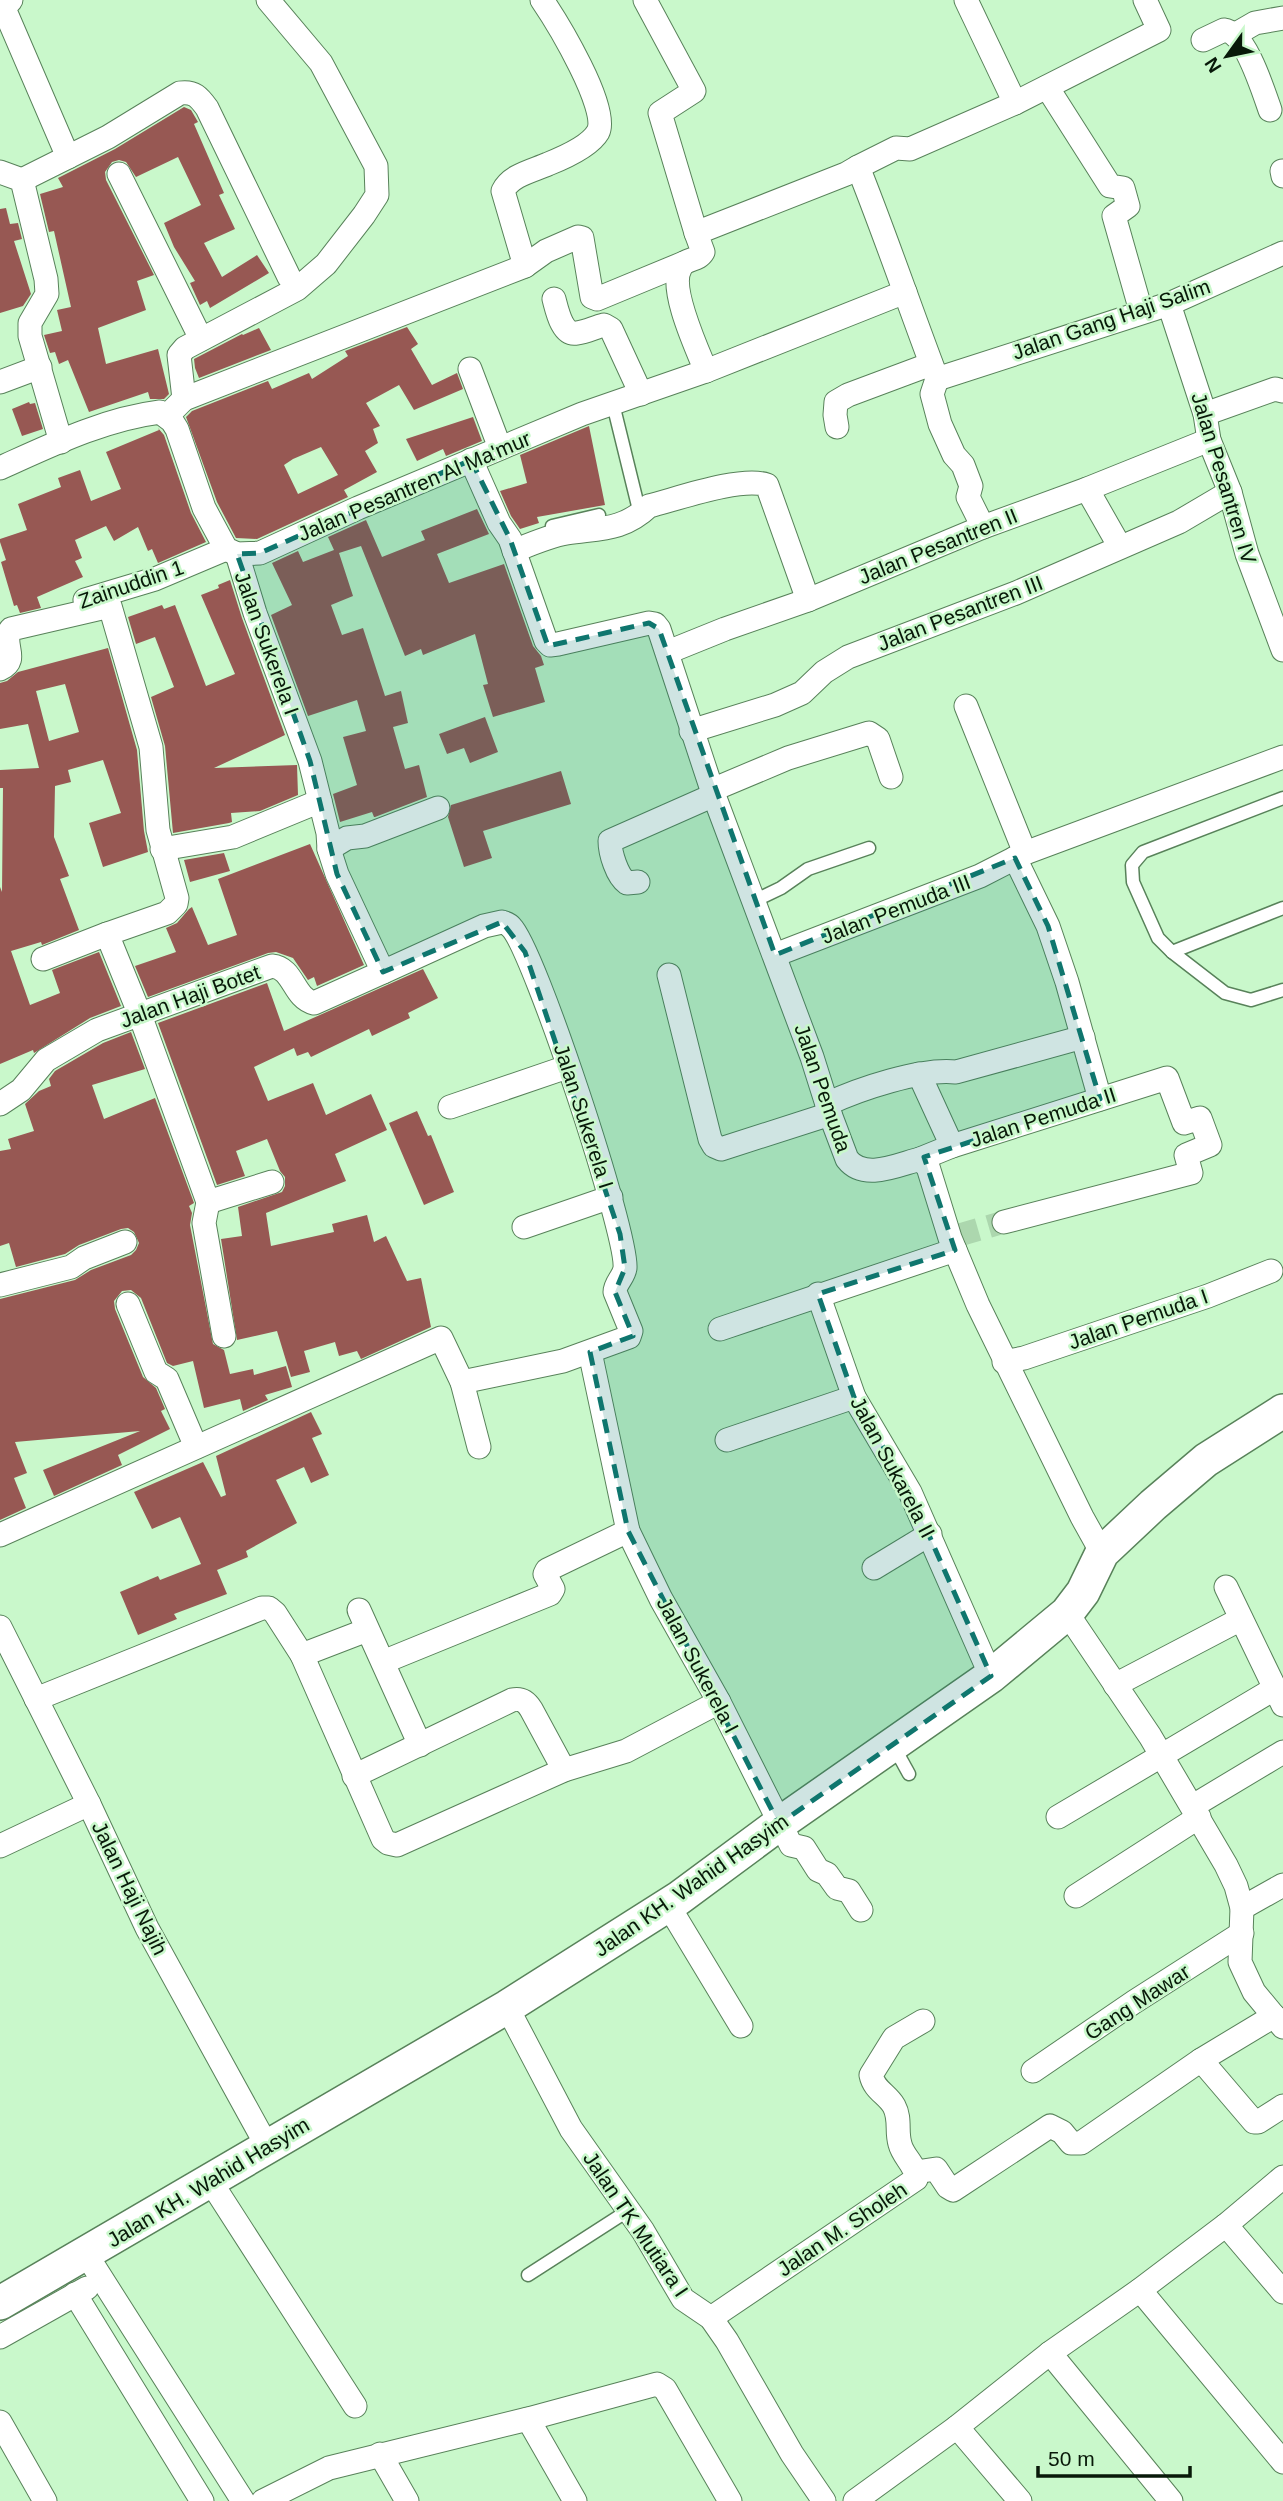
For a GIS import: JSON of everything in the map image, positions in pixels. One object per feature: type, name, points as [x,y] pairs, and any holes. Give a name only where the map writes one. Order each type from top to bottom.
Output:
[{"type":"street","points":[[11,0],[5,7],[6,13],[68,157]]},
{"type":"street","points":[[184,399],[179,355],[201,338],[297,289],[326,264],[377,195],[376,166],[321,63],[268,0]]},
{"type":"street","points":[[525,266],[503,191],[514,178],[570,155],[600,129],[595,95],[542,0]]},
{"type":"street","points":[[167,416],[184,399],[525,266],[546,251],[578,237],[582,238],[592,297],[597,299],[700,256],[703,252],[660,113],[694,91],[645,0]]},
{"type":"street","points":[[966,0],[1015,103]]},
{"type":"street","points":[[696,233],[852,170],[896,148],[910,149],[1015,103],[1160,30],[1145,0]]},
{"type":"street","points":[[1236,34],[1255,23],[1283,18]]},
{"type":"street","points":[[1203,40],[1224,30],[1236,34],[1252,62],[1270,110]]},
{"type":"street","points":[[1047,87],[1110,186],[1124,188],[1128,206],[1114,216],[1141,311]]},
{"type":"street","points":[[61,442],[30,336],[30,323],[47,294],[46,279],[11,176],[68,157],[108,137],[180,93],[188,92],[198,96],[207,108],[289,277]]},
{"type":"street","points":[[852,170],[895,259],[934,372],[932,394],[940,424],[954,455],[963,466],[971,486],[968,497],[983,527]]},
{"type":"street","points":[[119,174],[201,338]]},
{"type":"street","name":"Jalan Gang Haji Salim","points":[[837,427],[836,402],[848,395],[1169,304],[1283,253]]},
{"type":"street","points":[[684,263],[679,274],[680,302],[706,371]]},
{"type":"street","name":"Jalan Pesantren Al Ma'mur","points":[[231,551],[260,553],[500,448],[706,371],[905,292]]},
{"type":"street","points":[[554,299],[559,317],[570,332],[575,334],[604,325],[611,329],[641,394]]},
{"type":"street","name":"Jalan Pesantren IV","points":[[1169,304],[1205,414],[1209,440],[1230,492],[1247,554],[1283,650]]},
{"type":"street","points":[[0,382],[40,367]]},
{"type":"street","points":[[470,369],[500,448]]},
{"type":"street","points":[[1205,414],[1275,389],[1283,391]]},
{"type":"street","points":[[0,468],[61,442],[143,414],[160,412],[167,416],[177,429],[204,508],[231,551]]},
{"type":"street","name":"Jalan Pesantren II","points":[[668,652],[808,600],[983,527],[1209,440]]},
{"type":"street","points":[[471,460],[499,523],[512,545],[566,533],[610,529],[640,514],[649,506],[738,483],[759,482],[767,485],[808,600]]},
{"type":"street","points":[[1087,489],[1120,547]]},
{"type":"street","name":"Jalan Pesantren III","points":[[691,731],[775,705],[802,693],[824,671],[848,657],[1016,593],[1179,522],[1230,492]]},
{"type":"street","name":"Jalan Pemuda","points":[[512,545],[541,629],[550,645],[649,623],[655,624],[659,629],[691,731],[812,1056],[847,1159],[863,1170],[881,1170],[920,1159]]},
{"type":"street","name":"Zainuddin 1","points":[[40,622],[44,613],[49,610],[155,579],[231,551]]},
{"type":"street","name":"Jalan Sukerela I","points":[[231,551],[310,761],[337,874],[383,972],[484,926],[502,922],[511,927],[525,952],[611,1197],[620,1234],[625,1268],[615,1286],[615,1292],[631,1331],[629,1337],[590,1352],[628,1531],[791,1845],[804,1847],[818,1870],[827,1874],[837,1888],[849,1891],[861,1910]]},
{"type":"street","name":"Zainuddin 1","points":[[0,668],[9,664],[6,634],[11,629],[110,606],[151,747],[162,849]]},
{"type":"street","points":[[966,706],[1048,926],[1100,1099]]},
{"type":"street","points":[[638,882],[627,883],[620,877],[610,841],[788,758],[869,733],[878,739],[891,777]]},
{"type":"street","name":"Jalan Pemuda III","points":[[775,955],[981,876],[1020,856],[1283,757]]},
{"type":"street","points":[[43,959],[167,913],[176,904],[177,898],[162,849],[233,837],[320,801]]},
{"type":"street","points":[[329,849],[347,838],[365,835],[438,808]]},
{"type":"street","points":[[107,934],[140,1015],[208,1202],[204,1223],[225,1336]]},
{"type":"street","name":"Jalan Haji Botet","points":[[0,1104],[21,1090],[46,1060],[97,1030],[272,966],[284,970],[301,998],[314,1003],[383,972]]},
{"type":"street","points":[[669,975],[710,1139],[721,1149],[919,1074],[937,1070],[956,1072],[1083,1037]]},
{"type":"street","points":[[450,1107],[567,1067]]},
{"type":"street","points":[[919,1074],[952,1146]]},
{"type":"street","name":"Jalan Pemuda II","points":[[920,1159],[952,1146],[1167,1078],[1184,1123],[1200,1118],[1210,1145],[1186,1155],[1191,1173],[1004,1223]]},
{"type":"street","points":[[920,1159],[928,1167],[953,1241],[1004,1362],[1102,1553]]},
{"type":"street","points":[[208,1202],[272,1182]]},
{"type":"street","points":[[524,1227],[611,1197]]},
{"type":"street","points":[[720,1329],[953,1241]]},
{"type":"street","points":[[0,1285],[71,1267],[84,1258],[125,1242]]},
{"type":"street","name":"Jalan Pemuda I","points":[[1004,1362],[1024,1358],[1195,1301],[1270,1271]]},
{"type":"street","name":"Jalan Sukarela II","points":[[818,1294],[854,1397],[910,1492],[992,1676]]},
{"type":"street","points":[[128,1304],[156,1372],[167,1379],[196,1447]]},
{"type":"street","points":[[0,1535],[440,1338],[462,1382],[479,1447]]},
{"type":"street","points":[[462,1382],[563,1362],[590,1352]]},
{"type":"street","points":[[727,1440],[854,1397]]},
{"type":"street","name":"Jalan KH. Wahid Hasyim","points":[[0,2303],[94,2267],[209,2179],[507,2007],[668,1905],[992,1676],[1067,1613],[1083,1591],[1102,1553],[1181,1480],[1206,1460],[1283,1410]]},
{"type":"street","points":[[383,1661],[550,1594],[553,1589],[546,1575],[547,1570],[628,1531]]},
{"type":"street","points":[[874,1567],[930,1534]]},
{"type":"street","points":[[1058,1817],[1163,1757],[1279,1697],[1226,1587]]},
{"type":"street","points":[[36,1699],[262,1608],[269,1608],[302,1655],[383,1839],[392,1845],[564,1770],[626,1751],[719,1702]]},
{"type":"street","points":[[916,2172],[936,2169],[953,2190],[1050,2126],[1062,2132],[1071,2143],[1081,2143],[1200,2060],[1278,2022],[1254,1992],[1240,1962],[1242,1908],[1236,1886],[1163,1757],[1067,1613]]},
{"type":"street","points":[[1115,1685],[1241,1619]]},
{"type":"street","points":[[302,1655],[363,1620],[420,1745]]},
{"type":"street","name":"Jalan Haji Najih","points":[[0,1627],[148,1928],[267,2146]]},
{"type":"street","points":[[355,1776],[519,1698],[527,1702],[564,1770]]},
{"type":"street","points":[[1076,1896],[1283,1752]]},
{"type":"street","points":[[0,1846],[89,1804]]},
{"type":"street","points":[[1242,1908],[1283,1885]]},
{"type":"street","points":[[668,1905],[741,2026]]},
{"type":"street","name":"Gang Mawar","points":[[1033,2071],[1123,2009],[1242,1933]]},
{"type":"street","name":"Jalan TK Mutiara I","points":[[507,2007],[571,2129],[629,2210],[683,2299],[711,2318],[742,2363],[792,2454],[824,2501]]},
{"type":"street","name":"Jalan M. Sholeh","points":[[711,2318],[916,2179],[916,2172],[900,2144],[897,2112],[889,2099],[878,2090],[872,2075],[894,2038],[923,2021]]},
{"type":"street","points":[[1200,2060],[1254,2122],[1283,2106]]},
{"type":"street","points":[[867,2498],[1050,2353],[1226,2225],[1283,2177]]},
{"type":"street","points":[[209,2179],[355,2406]]},
{"type":"street","points":[[1226,2225],[1283,2292]]},
{"type":"street","points":[[0,2337],[75,2294],[94,2267],[243,2501]]},
{"type":"street","points":[[1140,2290],[1283,2462]]},
{"type":"street","points":[[75,2294],[202,2501]]},
{"type":"street","points":[[1050,2353],[1171,2501]]},
{"type":"street","points":[[263,2501],[329,2468],[657,2384],[662,2386],[730,2501]]},
{"type":"street","points":[[528,2419],[575,2501]]},
{"type":"street","points":[[0,2422],[45,2501]]},
{"type":"street","points":[[957,2427],[1020,2501]]},
{"type":"street","points":[[380,2454],[407,2501]]},
{"type":"lane","points":[[613,404],[640,514]]},
{"type":"lane","points":[[512,545],[569,520],[599,515]]},
{"type":"lane","points":[[1283,798],[1143,852],[1132,865],[1133,882],[1158,938],[1172,952],[1225,993],[1251,1000],[1283,990]]},
{"type":"lane","points":[[754,901],[781,888],[808,869],[869,848]]},
{"type":"lane","points":[[1172,952],[1283,908]]},
{"type":"lane","points":[[893,1745],[909,1774]]},
{"type":"lane","points":[[528,2275],[629,2210]]},
{"type":"highlighted area","points":[[471,460],[510,539],[548,646],[649,623],[659,629],[775,955],[1015,858],[1048,926],[1100,1099],[924,1157],[955,1250],[818,1294],[854,1397],[910,1492],[991,1676],[779,1824],[628,1531],[590,1352],[633,1336],[615,1292],[625,1268],[620,1234],[525,952],[502,922],[383,972],[337,874],[310,761],[237,554],[260,553]]},
{"type":"building","points":[[184,107],[191,110],[198,122],[194,124],[224,193],[219,195],[235,229],[204,243],[222,277],[257,255],[269,273],[210,308],[207,301],[200,305],[190,283],[195,281],[174,247],[164,223],[201,205],[178,157],[136,177],[126,162],[112,162],[105,172],[106,180],[154,275],[137,281],[146,310],[98,328],[106,364],[158,349],[169,394],[164,399],[150,399],[148,392],[89,412],[68,360],[59,364],[55,352],[50,353],[44,335],[62,331],[57,310],[71,307],[54,231],[49,232],[40,194],[63,187],[58,178],[115,149]]},
{"type":"building","points":[[6,208],[10,224],[18,223],[22,239],[14,241],[31,294],[23,306],[0,313],[0,209]]},
{"type":"building","points":[[407,327],[418,344],[411,349],[432,385],[457,373],[463,389],[414,410],[399,385],[366,403],[380,426],[373,429],[378,443],[365,451],[377,472],[344,490],[348,497],[257,539],[236,538],[217,502],[186,417],[192,411],[268,381],[272,389],[309,373],[312,379],[348,356],[345,351]],"holes":[[[321,447],[338,475],[298,494],[284,465]]]},
{"type":"building","points":[[259,328],[271,350],[199,378],[194,359]]},
{"type":"building","points":[[29,402],[35,403],[43,429],[22,436],[12,409]]},
{"type":"building","points":[[473,417],[482,441],[446,456],[443,449],[417,461],[406,439]]},
{"type":"building","points":[[589,426],[605,505],[537,517],[539,523],[520,529],[500,491],[527,483],[520,455]]},
{"type":"building","points":[[158,428],[164,435],[191,513],[206,542],[158,563],[152,549],[148,551],[138,527],[114,541],[106,526],[75,540],[82,558],[75,561],[83,577],[37,597],[41,608],[20,613],[17,605],[14,606],[1,562],[6,560],[0,542],[0,539],[27,530],[18,504],[61,487],[58,478],[80,470],[91,501],[121,489],[106,452],[159,430]]},
{"type":"building","points":[[477,509],[489,534],[437,554],[449,583],[504,564],[533,646],[544,665],[535,668],[545,702],[493,717],[483,685],[488,684],[475,634],[423,655],[421,649],[405,656],[361,546],[339,553],[353,596],[331,605],[342,635],[363,628],[385,696],[401,691],[408,723],[393,727],[405,769],[419,765],[427,797],[375,817],[372,812],[340,822],[333,794],[357,785],[343,737],[366,731],[357,700],[308,716],[271,615],[292,605],[272,563],[298,551],[303,562],[334,550],[328,537],[366,520],[382,557],[425,540],[421,531]]},
{"type":"building","points":[[230,580],[285,735],[214,768],[297,765],[298,795],[260,811],[231,813],[232,822],[229,823],[173,833],[165,746],[151,697],[174,687],[155,637],[136,644],[128,617],[162,605],[164,609],[175,605],[206,686],[235,674],[201,595]]},
{"type":"building","points":[[108,648],[137,750],[148,852],[103,867],[89,823],[121,813],[103,760],[68,770],[71,782],[55,786],[54,837],[69,876],[60,879],[79,930],[42,945],[41,942],[11,951],[30,1005],[60,993],[52,970],[99,952],[121,1006],[90,1018],[34,1053],[33,1050],[0,1064],[3,788],[0,788],[0,770],[39,768],[28,724],[0,729],[0,683],[18,672]],"holes":[[[65,684],[79,732],[49,741],[36,691]]]},
{"type":"building","points":[[485,717],[498,752],[470,763],[464,748],[447,754],[439,734]]},
{"type":"building","points":[[561,771],[571,804],[483,831],[492,858],[464,867],[448,817],[451,805]]},
{"type":"building","points":[[310,844],[364,965],[317,986],[314,977],[308,980],[293,958],[276,952],[268,953],[148,997],[135,966],[176,952],[166,928],[177,923],[192,907],[208,945],[237,935],[218,879]]},
{"type":"building","points":[[224,853],[230,871],[190,882],[184,860]]},
{"type":"building","points":[[423,969],[438,998],[408,1013],[410,1018],[372,1036],[369,1029],[311,1057],[308,1052],[297,1056],[294,1048],[254,1067],[268,1101],[313,1083],[326,1115],[371,1094],[387,1130],[335,1154],[346,1181],[266,1213],[271,1246],[334,1232],[332,1224],[367,1215],[374,1242],[386,1236],[407,1281],[421,1278],[431,1327],[361,1359],[357,1351],[339,1356],[335,1342],[304,1351],[310,1372],[291,1377],[277,1331],[237,1340],[221,1239],[242,1236],[238,1207],[282,1192],[285,1177],[267,1139],[236,1151],[245,1176],[217,1185],[158,1023],[267,983],[284,1031]]},
{"type":"building","points":[[131,1032],[145,1069],[92,1085],[104,1119],[155,1098],[194,1203],[189,1206],[192,1213],[190,1225],[213,1344],[224,1350],[230,1374],[253,1369],[254,1375],[286,1366],[292,1387],[265,1395],[268,1400],[243,1411],[240,1399],[204,1408],[193,1361],[173,1366],[167,1363],[141,1298],[131,1290],[122,1291],[114,1301],[115,1309],[143,1377],[156,1388],[165,1409],[161,1411],[170,1429],[118,1455],[122,1465],[54,1496],[43,1470],[140,1431],[15,1442],[27,1473],[14,1478],[26,1508],[0,1520],[0,1299],[75,1280],[91,1270],[131,1255],[139,1243],[134,1232],[128,1228],[121,1229],[79,1245],[65,1254],[16,1267],[9,1243],[0,1246],[0,1151],[11,1149],[8,1139],[34,1131],[25,1104],[39,1091],[51,1086],[49,1079],[55,1071],[103,1043]]},
{"type":"building","points":[[417,1111],[428,1136],[431,1135],[454,1192],[424,1205],[389,1123]]},
{"type":"building","points":[[311,1412],[322,1434],[312,1438],[329,1475],[311,1483],[304,1467],[276,1480],[297,1523],[246,1551],[248,1557],[217,1570],[227,1594],[174,1614],[177,1619],[138,1635],[120,1592],[158,1576],[160,1580],[201,1564],[180,1517],[152,1529],[134,1492],[203,1462],[221,1497],[226,1495],[216,1456]]},
{"type":"tunnel","points":[[956,1236],[1004,1222]]}]
